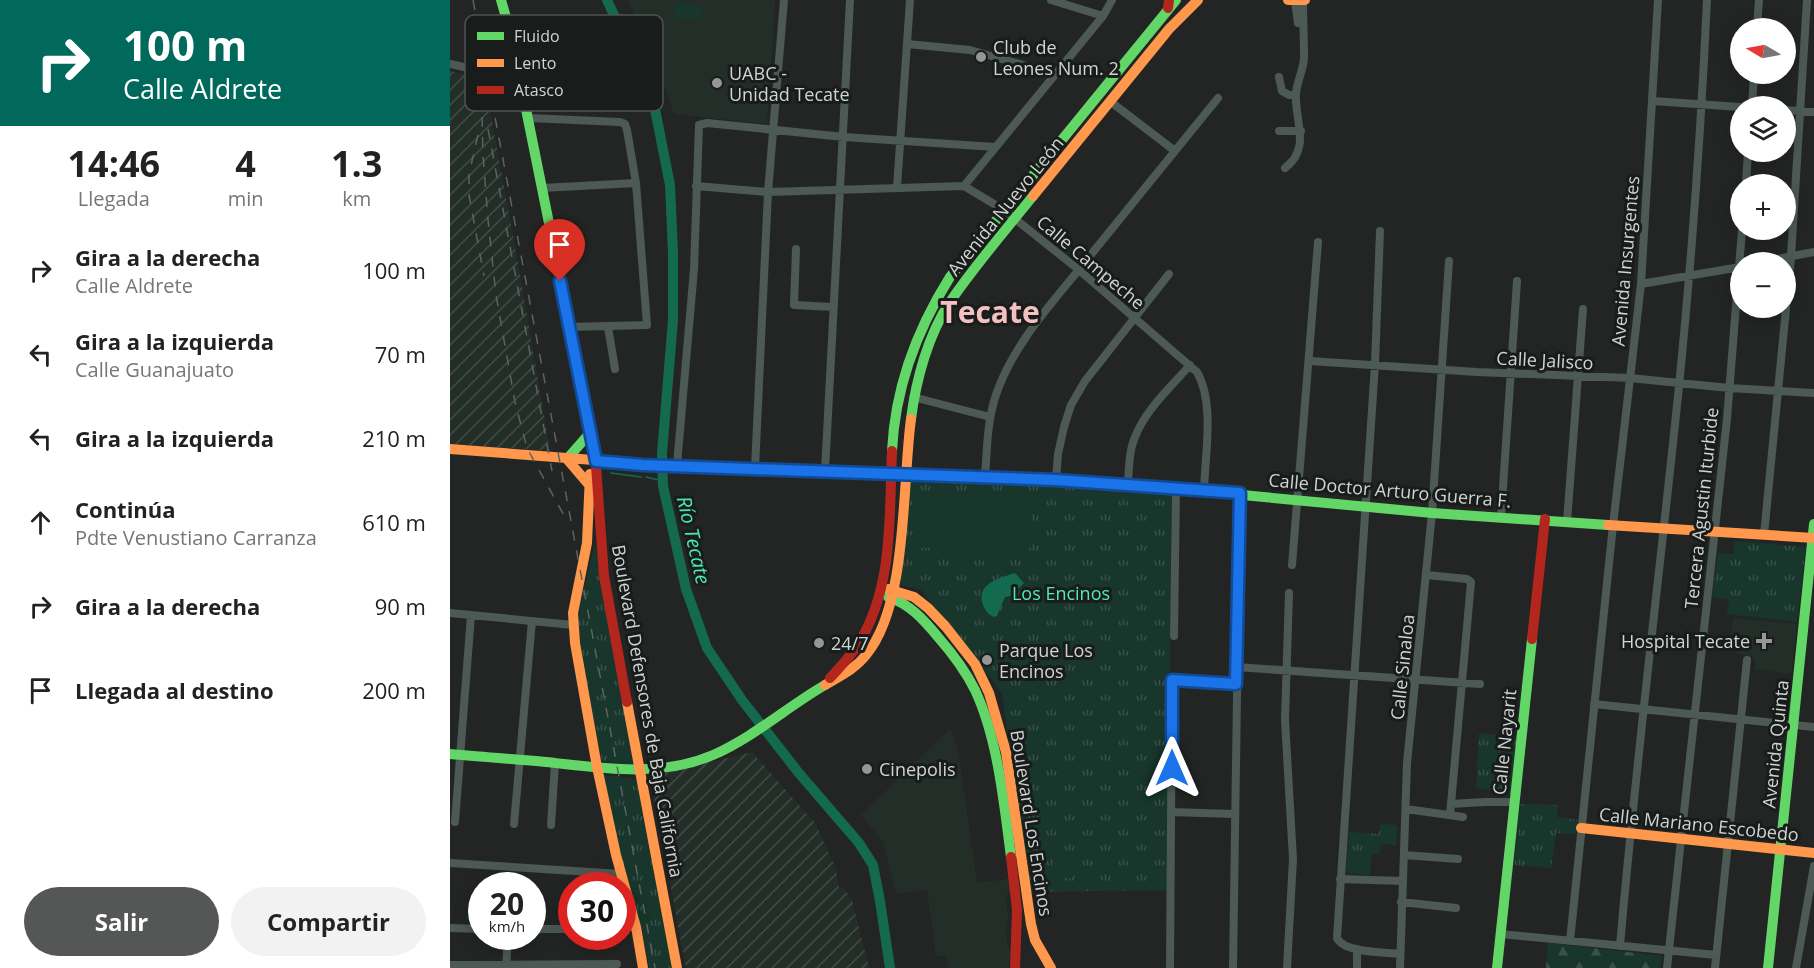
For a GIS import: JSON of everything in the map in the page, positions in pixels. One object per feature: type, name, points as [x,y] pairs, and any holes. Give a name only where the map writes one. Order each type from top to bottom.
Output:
[{"type":"main road","name":"Boulevard Defensores de Baja California","points":[[501,0],[505,15]]},
{"type":"main road","name":"Avenida Nuevo León","points":[[824,685],[850,670],[868,653],[883,627],[893,594],[908,425],[913,397],[924,357],[940,317],[1015,218],[1169,29],[1198,0]]},
{"type":"main road","points":[[1288,0],[1304,0]]},
{"type":"main road","name":"Avenida Nuevo León","points":[[824,685],[860,643],[881,591],[886,551],[894,418],[898,396],[914,344],[938,296],[950,277],[1171,3]]},
{"type":"main road","name":"Boulevard Defensores de Baja California","points":[[527,111],[588,423],[604,576],[677,968]]},
{"type":"main road","name":"Boulevard Defensores de Baja California","points":[[588,423],[593,461]]},
{"type":"main road","points":[[588,434],[567,459],[594,486],[607,472],[621,463]]},
{"type":"main road","name":"Calle Doctor Arturo Guerra F.","points":[[450,449],[643,465],[1128,484],[1432,513],[1813,538]]},
{"type":"main road","name":"Boulevard Defensores de Baja California","points":[[594,486],[573,626],[578,668],[597,768],[621,872]]},
{"type":"main road","name":"Calle Nayarit","points":[[1497,968],[1545,519]]},
{"type":"main road","name":"Avenida Quinta","points":[[1768,968],[1814,524]]},
{"type":"main road","name":"Boulevard Los Encinos","points":[[881,591],[914,597],[928,608],[975,664],[996,712],[1018,912],[1019,937],[1015,968]]},
{"type":"main road","points":[[455,754],[640,771],[691,763],[729,747],[824,685]]},
{"type":"main road","name":"Boulevard Los Encinos","points":[[1003,769],[1031,924],[1035,940],[1051,968]]},
{"type":"main road","name":"Calle Mariano Escobedo","points":[[1581,828],[1814,854]]},
{"type":"main road","name":"Boulevard Defensores de Baja California","points":[[636,927],[643,968]]},
{"type":"street","points":[[756,468],[768,192],[784,0]]},
{"type":"street","points":[[825,471],[850,0]]},
{"type":"street","points":[[897,187],[910,0]]},
{"type":"street","points":[[1051,0],[1103,16]]},
{"type":"street","points":[[696,186],[768,192],[964,186],[1103,16],[1112,0]]},
{"type":"street","points":[[1285,168],[1298,151],[1301,131],[1296,95],[1303,66],[1304,0]]},
{"type":"street","name":"Avenida Insurgentes","points":[[1570,941],[1613,525],[1641,284],[1658,0]]},
{"type":"street","points":[[1620,946],[1629,833],[1680,383],[1702,104],[1707,0]]},
{"type":"street","points":[[1758,18],[1759,0]]},
{"type":"street","points":[[1791,252],[1807,0]]},
{"type":"street","points":[[1295,1],[1299,50],[1303,66]]},
{"type":"street","points":[[907,44],[970,50],[1055,74]]},
{"type":"street","points":[[450,64],[465,67]]},
{"type":"street","points":[[1279,77],[1282,91],[1289,95],[1296,95]]},
{"type":"street","points":[[985,478],[990,417],[999,386],[1018,349],[1218,98]]},
{"type":"street","points":[[1653,101],[1730,106]]},
{"type":"street","points":[[1111,102],[1174,151]]},
{"type":"street","points":[[1796,111],[1814,112]]},
{"type":"street","points":[[528,118],[625,124],[636,183],[647,323],[645,326],[569,327]]},
{"type":"street","points":[[677,465],[694,269],[699,125],[707,123],[844,137],[995,147]]},
{"type":"street","points":[[1279,131],[1301,131]]},
{"type":"street","points":[[542,188],[636,183]]},
{"type":"street","name":"Calle Campeche","points":[[964,186],[1015,218],[1134,316],[1197,372],[1203,382],[1206,396],[1204,490]]},
{"type":"street","points":[[1380,231],[1375,364],[1337,938],[1342,945],[1357,949],[1400,954]]},
{"type":"street","points":[[1292,565],[1318,242]]},
{"type":"street","points":[[796,249],[794,305],[833,307]]},
{"type":"street","points":[[1796,256],[1814,252]]},
{"type":"street","name":"Calle Sinaloa","points":[[1400,968],[1407,763],[1427,575],[1449,261]]},
{"type":"street","points":[[1641,284],[1730,269]]},
{"type":"street","points":[[1056,480],[1060,445],[1071,405],[1085,381],[1169,274]]},
{"type":"street","points":[[1502,517],[1517,281]]},
{"type":"street","points":[[1567,522],[1583,309]]},
{"type":"street","name":"Tercera Agustin Iturbide","points":[[1666,968],[1735,318]]},
{"type":"street","points":[[1764,535],[1785,318]]},
{"type":"street","points":[[608,327],[615,369]]},
{"type":"street","name":"Calle Jalisco","points":[[1310,360],[1512,374],[1630,378],[1729,388],[1814,393]]},
{"type":"street","points":[[1128,484],[1134,438],[1141,424],[1190,365]]},
{"type":"street","points":[[913,397],[990,417]]},
{"type":"street","points":[[1174,636],[1176,488]]},
{"type":"street","points":[[1233,968],[1240,493]]},
{"type":"street","points":[[1427,575],[1467,579],[1471,584],[1450,815]]},
{"type":"street","points":[[1287,968],[1293,859],[1285,720],[1289,593]]},
{"type":"street","points":[[450,612],[573,626]]},
{"type":"street","points":[[455,822],[455,754],[471,615]]},
{"type":"street","points":[[514,824],[532,621]]},
{"type":"street","points":[[1715,968],[1747,660]]},
{"type":"street","points":[[1236,666],[1480,684]]},
{"type":"street","points":[[1170,968],[1172,680],[1236,684]]},
{"type":"street","points":[[1594,704],[1814,727]]},
{"type":"street","points":[[550,825],[555,763]]},
{"type":"street","points":[[1451,804],[1515,802]]},
{"type":"street","points":[[1406,809],[1463,817]]},
{"type":"street","points":[[1172,812],[1234,814]]},
{"type":"street","points":[[1404,855],[1458,859]]},
{"type":"street","points":[[450,863],[590,872]]},
{"type":"street","points":[[1796,968],[1812,894],[1814,866]]},
{"type":"street","points":[[1340,879],[1402,881]]},
{"type":"street","points":[[1401,902],[1456,908]]},
{"type":"street","points":[[450,928],[468,928]]},
{"type":"street","points":[[1500,934],[1716,955]]},
{"type":"street","points":[[1357,949],[1357,968]]},
{"type":"street","points":[[506,967],[507,950]]},
{"type":"street","points":[[450,965],[506,967],[616,964]]},
{"type":"shaded area","name":"UABC - Unidad Tecate","points":[[627,0],[775,0],[767,124],[674,114],[663,82],[663,15],[634,15]]},
{"type":"shaded area","points":[[450,71],[465,74],[465,111],[490,111],[550,451],[450,444]]},
{"type":"shaded area","points":[[1015,573],[1024,583],[1011,596],[1005,597],[997,616],[992,616],[986,611],[982,602],[984,590],[987,585],[997,579]]},
{"type":"shaded area","name":"Hospital Tecate","points":[[1733,618],[1797,624],[1791,674],[1755,669],[1753,656],[1736,654],[1736,648],[1732,647],[1733,635],[1731,635]]},
{"type":"shaded area","points":[[949,730],[952,732],[959,756],[977,883],[1009,879],[1011,894],[1005,895],[1008,918],[1006,935],[1011,951],[1009,968],[948,968],[946,955],[936,956],[927,890],[896,894],[883,842],[861,815]]},
{"type":"shaded area","points":[[752,752],[815,823],[836,869],[839,888],[844,888],[852,900],[869,968],[686,968],[650,777]]},
{"type":"green space","points":[[675,3],[703,6],[701,21],[674,18]]},
{"type":"green space","name":"Los Encinos","points":[[907,477],[1171,491],[1169,890],[1030,892],[1002,693],[921,590],[901,585]]},
{"type":"green space","points":[[935,493],[1032,499],[1029,560],[930,556],[930,548],[913,548],[914,512],[930,512],[931,537]]},
{"type":"green space","points":[[1735,541],[1806,547],[1797,622],[1727,614],[1729,600],[1712,597],[1718,553],[1733,554]]},
{"type":"green space","points":[[595,542],[634,765],[602,761],[583,670],[577,619]]},
{"type":"green space","points":[[1479,733],[1517,738],[1511,794],[1476,788]]},
{"type":"green space","points":[[602,775],[636,779],[672,968],[649,968],[636,913],[636,872],[623,872]]},
{"type":"green space","points":[[1520,804],[1558,805],[1557,817],[1578,820],[1576,834],[1556,833],[1551,868],[1514,865]]},
{"type":"green space","points":[[1380,824],[1397,825],[1396,845],[1381,844],[1379,854],[1371,854],[1370,875],[1346,873],[1349,832],[1379,834]]},
{"type":"green space","points":[[1054,857],[1073,859],[1072,879],[1063,877],[1055,870]]},
{"type":"green space","points":[[1548,943],[1662,956],[1660,968],[1546,968]]},
{"type":"waterway","name":"Río Tecate","points":[[607,0],[614,15]]},
{"type":"waterway","name":"Río Tecate","points":[[655,111],[670,185],[673,253],[673,320],[662,453],[663,486],[686,589],[707,648],[742,700],[798,772],[859,843],[873,865],[890,968]]},
{"type":"waterway","points":[[611,473],[641,477]]},
{"type":"waterway","points":[[646,477],[663,481]]},
{"type":"railway","points":[[473,0],[476,15]]},
{"type":"railway","points":[[482,111],[483,155],[496,295],[515,402],[527,448],[566,519]]},
{"type":"railway","points":[[494,111],[655,968]]},
{"type":"railway","points":[[488,129],[552,471]]},
{"type":"railway","points":[[478,135],[469,174],[469,195],[484,276]]},
{"type":"traffic: fast","points":[[501,0],[505,15]]},
{"type":"traffic: fast","points":[[892,451],[898,404],[909,360],[927,318],[950,277],[1176,0]]},
{"type":"traffic: fast","points":[[526,111],[571,332]]},
{"type":"traffic: fast","points":[[911,419],[924,358],[942,315],[970,275],[1033,196]]},
{"type":"traffic: fast","points":[[567,459],[589,434]]},
{"type":"traffic: fast","points":[[685,467],[991,479]]},
{"type":"traffic: fast","points":[[1242,495],[1432,513],[1608,525]]},
{"type":"traffic: fast","points":[[1768,968],[1814,524]]},
{"type":"traffic: fast","points":[[888,597],[916,613],[958,662],[975,690],[995,750],[1011,857]]},
{"type":"traffic: fast","points":[[1497,968],[1532,639]]},
{"type":"traffic: fast","points":[[450,754],[609,768],[672,767],[693,762],[728,748],[825,685]]},
{"type":"traffic: slow","points":[[1033,196],[1169,29],[1198,0]]},
{"type":"traffic: slow","points":[[1288,0],[1305,0]]},
{"type":"traffic: slow","points":[[825,685],[862,660],[880,633],[889,606],[901,543],[911,419]]},
{"type":"traffic: slow","points":[[450,449],[685,467]]},
{"type":"traffic: slow","points":[[567,459],[590,486]]},
{"type":"traffic: slow","points":[[590,474],[587,543],[573,613],[575,643],[597,767],[616,855],[636,927],[643,968]]},
{"type":"traffic: slow","points":[[991,479],[1128,484],[1242,495]]},
{"type":"traffic: slow","points":[[1608,525],[1814,538]]},
{"type":"traffic: slow","points":[[888,589],[914,597],[928,608],[975,664],[989,693],[1006,752],[1031,924],[1035,940],[1051,968]]},
{"type":"traffic: slow","points":[[627,702],[677,968]]},
{"type":"traffic: slow","points":[[1581,828],[1814,853]]},
{"type":"traffic: jam","points":[[1168,8],[1169,0]]},
{"type":"traffic: jam","points":[[571,332],[595,452],[604,576],[627,702]]},
{"type":"traffic: jam","points":[[830,678],[857,646],[878,601],[887,552],[892,451]]},
{"type":"traffic: jam","points":[[1532,639],[1545,519]]},
{"type":"traffic: jam","points":[[1011,857],[1017,910],[1015,968]]},
{"type":"place","name":"Club de Leones Num. 2","points":[[981,57]]},
{"type":"place","name":"UABC - Unidad Tecate","points":[[717,83]]},
{"type":"place","name":"Hospital Tecate","points":[[1764,641]]},
{"type":"place","name":"24/7","points":[[819,643]]},
{"type":"place","name":"Parque Los Encinos","points":[[987,660]]},
{"type":"place","name":"Cinepolis","points":[[867,769]]},
{"type":"district","name":"Tecate","points":[[990,311]]},
{"type":"route","points":[[560,281],[596,461],[643,465],[1056,480],[1240,493],[1236,684],[1172,680],[1172,768]]}]
